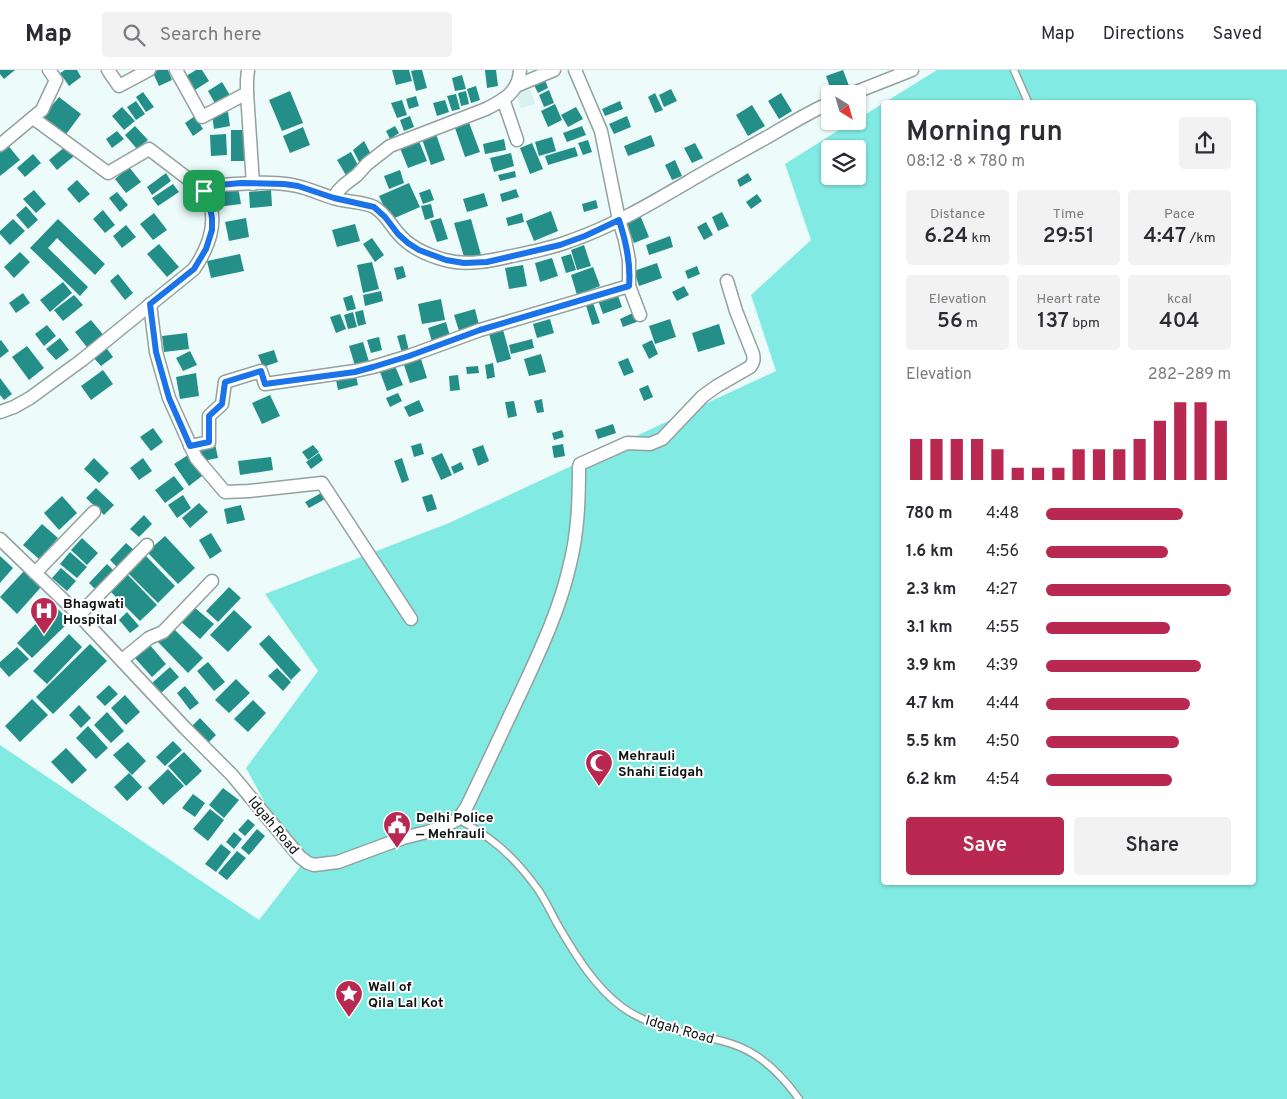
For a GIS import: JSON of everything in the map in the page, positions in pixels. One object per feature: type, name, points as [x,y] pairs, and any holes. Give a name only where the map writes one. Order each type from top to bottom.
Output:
[{"type":"street","points":[[0,145],[42,110],[56,80],[49,70]]},
{"type":"street","points":[[108,70],[118,86],[149,70]]},
{"type":"street","points":[[176,70],[202,117],[247,93]]},
{"type":"street","points":[[248,70],[247,93],[253,184]]},
{"type":"street","points":[[334,198],[366,164],[390,146],[497,104],[510,95],[520,78],[520,70]]},
{"type":"street","points":[[516,86],[554,70]]},
{"type":"street","points":[[575,70],[601,131],[629,260],[629,286],[640,315]]},
{"type":"street","points":[[866,88],[912,70]]},
{"type":"street","points":[[503,99],[517,140]]},
{"type":"street","points":[[204,191],[204,188],[207,186],[241,183],[298,186],[334,198],[374,207],[385,217],[398,234],[419,250],[446,260],[464,263],[487,262],[560,245],[585,236],[655,201],[821,106]]},
{"type":"street","points":[[0,412],[14,407],[48,386],[194,269],[206,249],[212,230],[209,203],[204,191],[149,149],[108,173],[33,118]]},
{"type":"street","points":[[458,819],[466,808],[537,659],[562,595],[577,532],[580,464],[627,443],[650,444],[662,439],[703,396],[753,364],[753,354],[736,311],[727,281]]},
{"type":"street","points":[[190,446],[209,442],[209,416],[222,404],[225,382],[261,371],[265,384],[355,372],[409,356],[480,330],[629,286]]},
{"type":"street","points":[[150,304],[156,352],[169,398],[196,458],[225,492],[322,483],[411,619]]},
{"type":"street","points":[[35,574],[94,512]]},
{"type":"street","name":"Idgah Road","points":[[0,539],[79,615],[232,775],[300,857],[308,863],[321,865],[338,862],[403,838],[445,826],[458,819]]},
{"type":"street","points":[[79,615],[147,545]]},
{"type":"street","points":[[122,660],[149,638],[163,632],[212,581]]},
{"type":"lane","points":[[1014,70],[1027,100]]},
{"type":"lane","name":"Idgah Road","points":[[458,819],[498,845],[526,874],[588,971],[604,991],[622,1007],[641,1019],[667,1029],[723,1041],[758,1056],[774,1070],[798,1099]]},
{"type":"shaded area","points":[[937,70],[1287,70],[1287,1099],[0,1099],[0,745],[259,920],[300,867],[246,768],[318,671],[265,594],[449,523],[776,371],[751,295],[811,240],[785,164],[821,141],[821,185],[866,185],[866,140],[823,140],[839,130],[866,130],[866,114],[881,105],[881,885],[1256,885],[1256,100],[888,100]]},
{"type":"shaded area","points":[[530,89],[535,104],[521,108],[516,95]]},
{"type":"building","points":[[0,70],[15,70],[4,79],[0,74]]},
{"type":"building","points":[[65,70],[77,70],[81,77],[69,86],[60,73]]},
{"type":"building","points":[[158,70],[168,70],[172,80],[159,86],[153,73]]},
{"type":"building","points":[[196,70],[202,70],[209,81],[195,90],[186,76]]},
{"type":"building","points":[[392,70],[409,70],[412,81],[396,85]]},
{"type":"building","points":[[422,70],[427,88],[416,91],[411,71]]},
{"type":"building","points":[[485,70],[496,70],[498,86],[487,88]]},
{"type":"building","points":[[843,70],[849,85],[829,85],[826,76]]},
{"type":"building","points":[[462,75],[466,89],[455,91],[452,78]]},
{"type":"building","points":[[545,80],[548,88],[538,93],[534,85]]},
{"type":"building","points":[[222,82],[231,97],[216,105],[208,91]]},
{"type":"building","points":[[476,86],[480,100],[471,103],[467,89]]},
{"type":"building","points":[[671,89],[677,101],[664,107],[659,95]]},
{"type":"building","points":[[549,90],[554,103],[544,107],[539,95]]},
{"type":"building","points":[[290,91],[303,123],[282,131],[269,100]]},
{"type":"building","points":[[466,91],[469,104],[461,106],[458,93]]},
{"type":"building","points":[[143,92],[154,107],[146,112],[136,97]]},
{"type":"building","points":[[655,93],[663,110],[655,113],[648,97]]},
{"type":"building","points":[[781,93],[792,111],[779,119],[768,101]]},
{"type":"building","points":[[456,94],[460,109],[452,111],[447,96]]},
{"type":"building","points":[[416,96],[419,106],[409,109],[406,99]]},
{"type":"building","points":[[59,97],[81,114],[64,137],[41,119]]},
{"type":"building","points":[[402,100],[407,115],[397,118],[391,103]]},
{"type":"building","points":[[445,100],[449,112],[437,116],[433,103]]},
{"type":"building","points":[[136,101],[145,114],[136,120],[127,107]]},
{"type":"building","points":[[620,101],[623,109],[605,116],[602,109]]},
{"type":"building","points":[[555,104],[562,120],[548,127],[541,111]]},
{"type":"building","points":[[752,105],[765,126],[748,136],[736,115]]},
{"type":"building","points":[[122,107],[135,121],[124,130],[112,116]]},
{"type":"building","points":[[576,107],[583,119],[568,127],[561,115]]},
{"type":"building","points":[[228,112],[230,126],[214,129],[212,115]]},
{"type":"building","points":[[195,116],[203,129],[193,136],[185,123]]},
{"type":"building","points":[[410,116],[414,127],[404,131],[400,120]]},
{"type":"building","points":[[627,116],[631,127],[614,134],[609,124]]},
{"type":"building","points":[[468,120],[480,152],[465,157],[454,125]]},
{"type":"building","points":[[135,126],[148,140],[137,149],[125,135]]},
{"type":"building","points":[[395,126],[399,133],[390,139],[386,131]]},
{"type":"building","points":[[582,126],[586,135],[567,142],[563,133]]},
{"type":"building","points":[[303,127],[310,145],[290,153],[283,136]]},
{"type":"building","points":[[231,130],[249,130],[249,161],[231,161]]},
{"type":"building","points":[[117,131],[124,139],[112,148],[106,139]]},
{"type":"building","points":[[226,134],[227,155],[211,156],[210,135]]},
{"type":"building","points":[[436,134],[445,160],[431,165],[422,139]]},
{"type":"building","points":[[651,135],[655,146],[628,156],[624,146]]},
{"type":"building","points":[[552,137],[556,151],[539,156],[535,142]]},
{"type":"building","points":[[504,139],[506,150],[485,154],[483,144]]},
{"type":"building","points":[[588,140],[592,152],[583,155],[578,143]]},
{"type":"building","points":[[364,141],[372,156],[360,164],[353,150]]},
{"type":"building","points":[[419,141],[427,161],[408,168],[400,148]]},
{"type":"building","points":[[6,143],[20,160],[0,176],[0,148]]},
{"type":"building","points":[[532,143],[543,169],[530,174],[520,148]]},
{"type":"building","points":[[695,143],[703,158],[692,163],[684,148]]},
{"type":"building","points":[[66,146],[74,156],[57,170],[49,160]]},
{"type":"building","points":[[575,147],[578,156],[548,165],[545,156]]},
{"type":"building","points":[[351,152],[360,169],[347,177],[337,160]]},
{"type":"building","points":[[511,153],[514,166],[494,172],[490,158]]},
{"type":"building","points":[[33,154],[41,163],[25,177],[17,168]]},
{"type":"building","points":[[675,160],[682,176],[672,180],[665,165]]},
{"type":"building","points":[[129,167],[141,182],[126,193],[115,179]]},
{"type":"building","points":[[400,170],[404,183],[389,189],[384,176]]},
{"type":"building","points":[[515,171],[516,177],[500,181],[498,175]]},
{"type":"building","points":[[166,173],[171,181],[152,195],[147,187]]},
{"type":"building","points":[[748,173],[752,180],[740,187],[737,180]]},
{"type":"building","points":[[77,180],[90,194],[79,203],[67,189]]},
{"type":"building","points":[[409,183],[420,207],[390,220],[379,196]]},
{"type":"building","points":[[173,184],[179,192],[158,206],[152,198]]},
{"type":"building","points":[[238,187],[241,204],[217,207],[214,190]]},
{"type":"building","points":[[430,189],[434,200],[423,204],[419,193]]},
{"type":"building","points":[[516,189],[519,197],[502,202],[500,194]]},
{"type":"building","points":[[34,190],[46,204],[36,213],[23,199]]},
{"type":"building","points":[[271,190],[272,206],[250,208],[249,192]]},
{"type":"building","points":[[117,192],[128,205],[120,212],[109,198]]},
{"type":"building","points":[[484,193],[488,206],[467,212],[463,199]]},
{"type":"building","points":[[757,194],[762,201],[751,209],[746,202]]},
{"type":"building","points":[[596,200],[598,208],[584,212],[582,204]]},
{"type":"building","points":[[431,204],[434,217],[425,220],[421,206]]},
{"type":"building","points":[[26,206],[38,220],[28,229],[16,215]]},
{"type":"building","points":[[103,210],[115,225],[105,233],[93,219]]},
{"type":"building","points":[[551,211],[558,231],[534,241],[526,221]]},
{"type":"building","points":[[722,212],[729,226],[718,231],[712,217]]},
{"type":"building","points":[[154,213],[167,230],[153,240],[140,224]]},
{"type":"building","points":[[522,213],[524,222],[508,226],[506,218]]},
{"type":"building","points":[[640,215],[649,237],[634,243],[625,221]]},
{"type":"building","points":[[246,218],[249,237],[229,241],[225,222]]},
{"type":"building","points":[[441,218],[448,239],[437,242],[430,221]]},
{"type":"building","points":[[13,219],[25,231],[10,245],[0,234],[0,231]]},
{"type":"building","points":[[58,219],[105,264],[95,275],[57,238],[48,248],[88,287],[80,296],[30,248]]},
{"type":"building","points":[[471,219],[481,255],[465,260],[454,223]]},
{"type":"building","points":[[706,222],[713,235],[704,240],[697,227]]},
{"type":"building","points":[[355,224],[360,241],[337,247],[332,230]]},
{"type":"building","points":[[126,225],[136,237],[122,248],[113,236]]},
{"type":"building","points":[[670,236],[673,247],[649,255],[646,245]]},
{"type":"building","points":[[372,238],[384,255],[375,262],[363,244]]},
{"type":"building","points":[[159,244],[179,267],[167,277],[147,254]]},
{"type":"building","points":[[584,245],[591,266],[577,270],[571,250]]},
{"type":"building","points":[[20,252],[30,262],[14,278],[4,267]]},
{"type":"building","points":[[240,254],[244,271],[211,278],[207,261]]},
{"type":"building","points":[[571,254],[576,270],[566,273],[561,257]]},
{"type":"building","points":[[552,258],[558,276],[540,282],[535,263]]},
{"type":"building","points":[[372,262],[379,289],[363,293],[357,265]]},
{"type":"building","points":[[657,263],[662,278],[639,286],[634,271]]},
{"type":"building","points":[[523,265],[527,286],[509,289],[505,268]]},
{"type":"building","points":[[403,266],[406,277],[397,280],[394,268]]},
{"type":"building","points":[[697,266],[700,274],[688,279],[685,271]]},
{"type":"building","points":[[593,267],[600,286],[577,295],[571,275]]},
{"type":"building","points":[[118,274],[133,293],[125,300],[110,281]]},
{"type":"building","points":[[63,282],[72,293],[50,312],[40,300]]},
{"type":"building","points":[[684,286],[689,295],[677,301],[672,292]]},
{"type":"building","points":[[381,291],[383,301],[365,306],[363,295]]},
{"type":"building","points":[[23,293],[30,303],[16,313],[9,303]]},
{"type":"building","points":[[617,293],[622,307],[603,314],[598,300]]},
{"type":"building","points":[[74,295],[83,305],[63,321],[54,310]]},
{"type":"building","points":[[352,295],[356,309],[347,311],[343,298]]},
{"type":"building","points":[[441,299],[445,320],[422,324],[418,304]]},
{"type":"building","points":[[592,300],[600,323],[592,325],[585,302]]},
{"type":"building","points":[[475,309],[479,325],[459,331],[454,315]]},
{"type":"building","points":[[363,310],[366,324],[358,326],[355,312]]},
{"type":"building","points":[[353,312],[357,327],[348,329],[344,315]]},
{"type":"building","points":[[635,312],[639,321],[623,327],[620,319]]},
{"type":"building","points":[[340,314],[346,329],[336,333],[330,317]]},
{"type":"building","points":[[550,319],[554,333],[537,338],[533,324]]},
{"type":"building","points":[[670,319],[676,337],[655,344],[649,326]]},
{"type":"building","points":[[91,320],[105,337],[89,350],[75,332]]},
{"type":"building","points":[[446,322],[450,336],[432,342],[428,328]]},
{"type":"building","points":[[719,324],[725,344],[698,352],[692,333]]},
{"type":"building","points":[[47,325],[56,336],[44,346],[35,334]]},
{"type":"building","points":[[502,326],[511,359],[497,363],[488,330]]},
{"type":"building","points":[[187,333],[189,349],[164,352],[162,336]]},
{"type":"building","points":[[405,334],[409,351],[402,353],[397,336]]},
{"type":"building","points":[[379,337],[382,350],[371,353],[367,340]]},
{"type":"building","points":[[60,338],[69,350],[56,360],[46,349]]},
{"type":"building","points":[[532,339],[534,348],[511,354],[509,345]]},
{"type":"building","points":[[652,340],[658,354],[649,359],[642,345]]},
{"type":"building","points":[[0,341],[9,351],[0,358]]},
{"type":"building","points":[[363,342],[370,365],[356,369],[349,346]]},
{"type":"building","points":[[27,346],[44,368],[29,380],[12,357]]},
{"type":"building","points":[[105,346],[113,357],[101,366],[92,356]]},
{"type":"building","points":[[274,350],[278,362],[263,367],[258,355]]},
{"type":"building","points":[[190,351],[197,365],[183,371],[176,358]]},
{"type":"building","points":[[541,354],[546,372],[529,376],[524,359]]},
{"type":"building","points":[[628,358],[634,372],[624,376],[618,362]]},
{"type":"building","points":[[421,359],[427,378],[410,383],[404,365]]},
{"type":"building","points":[[493,363],[495,377],[487,379],[485,365]]},
{"type":"building","points":[[395,366],[403,385],[387,391],[380,372]]},
{"type":"building","points":[[478,366],[479,373],[467,374],[466,367]]},
{"type":"building","points":[[103,370],[113,384],[91,400],[81,386]]},
{"type":"building","points":[[196,373],[199,396],[180,399],[176,377]]},
{"type":"building","points":[[458,375],[460,390],[450,391],[449,376]]},
{"type":"building","points":[[356,376],[358,385],[338,390],[336,380]]},
{"type":"building","points":[[0,378],[12,394],[4,400],[0,395]]},
{"type":"building","points":[[648,385],[653,397],[644,401],[639,389]]},
{"type":"building","points":[[398,393],[402,401],[390,407],[386,398]]},
{"type":"building","points":[[270,395],[280,416],[262,424],[252,403]]},
{"type":"building","points":[[542,399],[544,412],[537,413],[534,401]]},
{"type":"building","points":[[419,400],[424,411],[409,417],[404,407]]},
{"type":"building","points":[[514,401],[517,416],[508,418],[505,402]]},
{"type":"building","points":[[613,424],[616,433],[598,439],[595,430]]},
{"type":"building","points":[[153,428],[163,442],[151,451],[140,437]]},
{"type":"building","points":[[562,430],[564,437],[554,440],[552,433]]},
{"type":"building","points":[[421,443],[424,454],[414,457],[411,446]]},
{"type":"building","points":[[215,444],[218,458],[203,461],[200,447]]},
{"type":"building","points":[[563,444],[565,456],[554,458],[552,446]]},
{"type":"building","points":[[313,445],[319,452],[308,460],[302,452]]},
{"type":"building","points":[[483,445],[489,461],[478,466],[472,449]]},
{"type":"building","points":[[319,453],[323,460],[311,469],[306,462]]},
{"type":"building","points":[[442,453],[452,475],[441,480],[431,458]]},
{"type":"building","points":[[188,455],[202,476],[189,486],[174,464]]},
{"type":"building","points":[[271,457],[273,470],[240,475],[238,461]]},
{"type":"building","points":[[94,458],[109,473],[99,483],[84,469]]},
{"type":"building","points":[[143,458],[152,471],[139,480],[130,468]]},
{"type":"building","points":[[402,458],[409,480],[402,483],[394,461]]},
{"type":"building","points":[[461,462],[464,469],[454,474],[451,467]]},
{"type":"building","points":[[174,476],[184,489],[165,503],[155,490]]},
{"type":"building","points":[[96,488],[114,505],[104,515],[86,498]]},
{"type":"building","points":[[323,492],[327,498],[309,508],[305,502]]},
{"type":"building","points":[[432,494],[437,509],[427,512],[422,497]]},
{"type":"building","points":[[183,495],[191,508],[177,518],[168,505]]},
{"type":"building","points":[[62,496],[77,513],[59,530],[44,513]]},
{"type":"building","points":[[199,503],[208,512],[190,528],[182,518]]},
{"type":"building","points":[[241,505],[245,520],[227,524],[224,509]]},
{"type":"building","points":[[144,515],[152,524],[139,537],[130,529]]},
{"type":"building","points":[[42,524],[58,538],[39,559],[23,545]]},
{"type":"building","points":[[211,533],[222,551],[210,559],[199,540]]},
{"type":"building","points":[[165,536],[195,568],[178,584],[147,552]]},
{"type":"building","points":[[82,538],[98,553],[87,565],[71,550]]},
{"type":"building","points":[[126,543],[135,551],[118,568],[110,560]]},
{"type":"building","points":[[70,552],[87,567],[77,578],[60,564]]},
{"type":"building","points":[[0,556],[13,568],[0,583]]},
{"type":"building","points":[[146,556],[175,586],[158,603],[128,573]]},
{"type":"building","points":[[107,564],[116,573],[98,592],[89,583]]},
{"type":"building","points":[[61,568],[76,581],[67,591],[52,578]]},
{"type":"building","points":[[25,570],[42,586],[17,614],[0,597]]},
{"type":"building","points":[[128,575],[157,605],[140,621],[111,592]]},
{"type":"building","points":[[229,587],[241,598],[218,622],[206,611]]},
{"type":"building","points":[[54,605],[70,621],[32,658],[17,643]]},
{"type":"building","points":[[194,607],[214,624],[200,639],[180,621]]},
{"type":"building","points":[[234,610],[252,627],[228,652],[210,635]]},
{"type":"building","points":[[127,612],[139,626],[130,633],[119,620]]},
{"type":"building","points":[[173,628],[203,658],[188,673],[158,642]]},
{"type":"building","points":[[69,634],[82,647],[47,684],[33,671]]},
{"type":"building","points":[[269,635],[301,670],[291,680],[259,644]]},
{"type":"building","points":[[90,644],[107,661],[53,714],[36,697]]},
{"type":"building","points":[[149,644],[166,664],[152,677],[134,657]]},
{"type":"building","points":[[17,647],[29,659],[9,677],[0,667],[0,662]]},
{"type":"building","points":[[208,662],[225,682],[214,691],[197,671]]},
{"type":"building","points":[[170,667],[179,677],[161,693],[152,683]]},
{"type":"building","points":[[277,668],[291,682],[283,691],[268,676]]},
{"type":"building","points":[[236,679],[250,693],[229,713],[215,700]]},
{"type":"building","points":[[109,685],[118,694],[105,706],[96,697]]},
{"type":"building","points":[[185,686],[199,703],[190,710],[177,693]]},
{"type":"building","points":[[125,695],[140,712],[126,725],[111,708]]},
{"type":"building","points":[[32,699],[48,715],[20,742],[5,726]]},
{"type":"building","points":[[253,700],[266,713],[248,732],[234,719]]},
{"type":"building","points":[[79,705],[91,718],[81,728],[69,715]]},
{"type":"building","points":[[107,712],[124,731],[111,743],[94,725]]},
{"type":"building","points":[[200,718],[216,735],[206,745],[190,728]]},
{"type":"building","points":[[88,726],[108,748],[96,759],[76,738]]},
{"type":"building","points":[[173,741],[182,750],[165,766],[156,757]]},
{"type":"building","points":[[128,742],[146,761],[132,775],[113,755]]},
{"type":"building","points":[[66,748],[87,770],[72,784],[51,762]]},
{"type":"building","points":[[184,752],[202,771],[186,786],[168,766]]},
{"type":"building","points":[[168,769],[184,786],[163,805],[148,788]]},
{"type":"building","points":[[129,773],[142,787],[127,801],[114,787]]},
{"type":"building","points":[[223,788],[239,800],[224,818],[209,805]]},
{"type":"building","points":[[193,794],[205,803],[195,817],[182,808]]},
{"type":"building","points":[[210,809],[224,820],[208,841],[193,829]]},
{"type":"building","points":[[248,819],[255,825],[245,836],[238,830]]},
{"type":"building","points":[[257,829],[265,836],[249,855],[241,848]]},
{"type":"building","points":[[234,832],[242,839],[234,849],[226,842]]},
{"type":"building","points":[[221,844],[231,852],[216,872],[205,864]]},
{"type":"building","points":[[237,851],[246,858],[227,880],[218,873]]},
{"type":"place","name":"Bhagwati Hospital","points":[[44,635]]},
{"type":"place","name":"Mehrauli Shahi Eidgah","points":[[599,787]]},
{"type":"place","name":"Delhi Police — Mehrauli","points":[[397,849]]},
{"type":"place","name":"Wall of Qila Lal Kot","points":[[349,1018]]},
{"type":"route","points":[[241,183],[284,184],[298,186],[345,201],[366,204],[379,211],[398,234],[419,250],[446,260],[464,263],[487,262],[560,245],[619,220],[629,260],[629,286],[480,330],[409,356],[355,372],[265,384],[261,371],[225,382],[222,404],[209,416],[209,442],[190,446],[169,398],[156,352],[150,304],[194,269],[206,249],[212,230],[212,218],[204,191],[204,188],[207,186],[241,183]]}]
